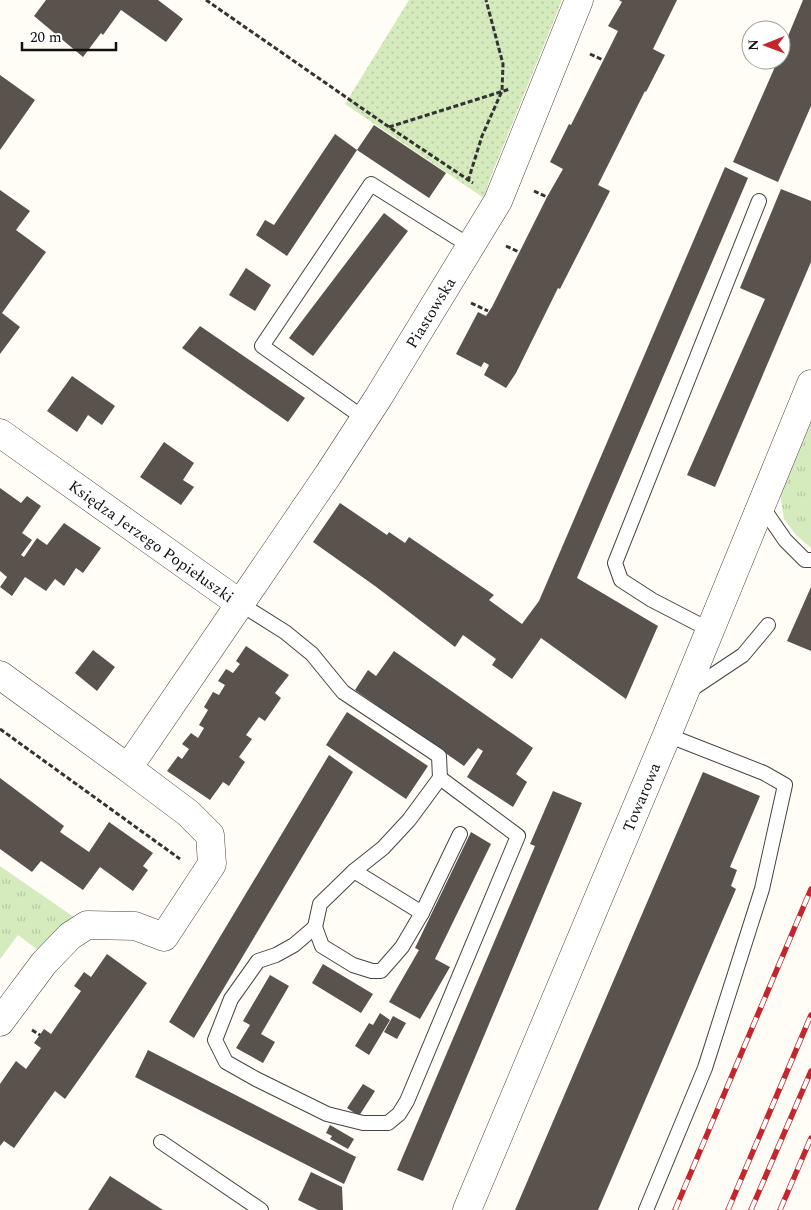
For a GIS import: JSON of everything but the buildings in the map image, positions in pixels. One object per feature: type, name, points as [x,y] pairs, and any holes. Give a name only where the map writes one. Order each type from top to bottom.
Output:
[{"type":"street","name":"Piastowska","points":[[239,603],[365,419],[498,201],[579,0]]},
{"type":"street","name":"Towarowa","points":[[467,1210],[667,735],[811,384]]},
{"type":"street","name":"Księdza Jerzego Popiełuszki","points":[[0,433],[239,603],[128,768]]},
{"type":"street","points":[[0,675],[188,813],[210,835],[212,864],[164,936],[135,926],[87,925],[70,936],[44,963],[0,1022]]},
{"type":"lane","points":[[365,419],[262,346],[370,184],[470,246]]},
{"type":"lane","points":[[710,630],[652,600],[622,580],[615,563],[759,202]]},
{"type":"lane","points":[[761,506],[785,540],[805,560],[811,560]]},
{"type":"lane","points":[[239,603],[285,632],[312,654],[343,692],[439,756],[440,778],[409,820],[383,848],[354,871],[320,904],[315,927],[322,946],[353,965],[372,971],[381,971],[402,947],[422,913],[460,834]]},
{"type":"lane","points":[[683,695],[743,655],[768,625]]},
{"type":"lane","points":[[646,1210],[706,1068],[762,889],[785,785],[764,772],[667,735]]},
{"type":"lane","points":[[315,927],[294,946],[258,961],[231,999],[215,1040],[226,1062],[327,1114],[364,1123],[388,1123],[399,1114],[407,1101],[518,836],[440,778]]},
{"type":"lane","points":[[354,871],[422,913]]},
{"type":"lane","points":[[161,1142],[261,1210]]},
{"type":"path","points":[[206,0],[468,180],[482,136],[502,91],[503,64],[486,0]]},
{"type":"path","points":[[389,127],[502,91],[548,80]]},
{"type":"path","points":[[0,730],[184,861]]},
{"type":"green space","points":[[409,0],[562,0],[489,181],[484,198],[345,104]]},
{"type":"green space","points":[[811,413],[811,548],[796,535],[784,519],[780,492]]},
{"type":"green space","points":[[0,866],[81,922],[38,950],[18,935],[0,959]]},
{"type":"railway","points":[[675,1210],[811,889]]},
{"type":"railway","points":[[728,1210],[811,1015]]},
{"type":"railway","points":[[751,1210],[811,1071]]},
{"type":"railway","points":[[780,1210],[811,1138]]}]
